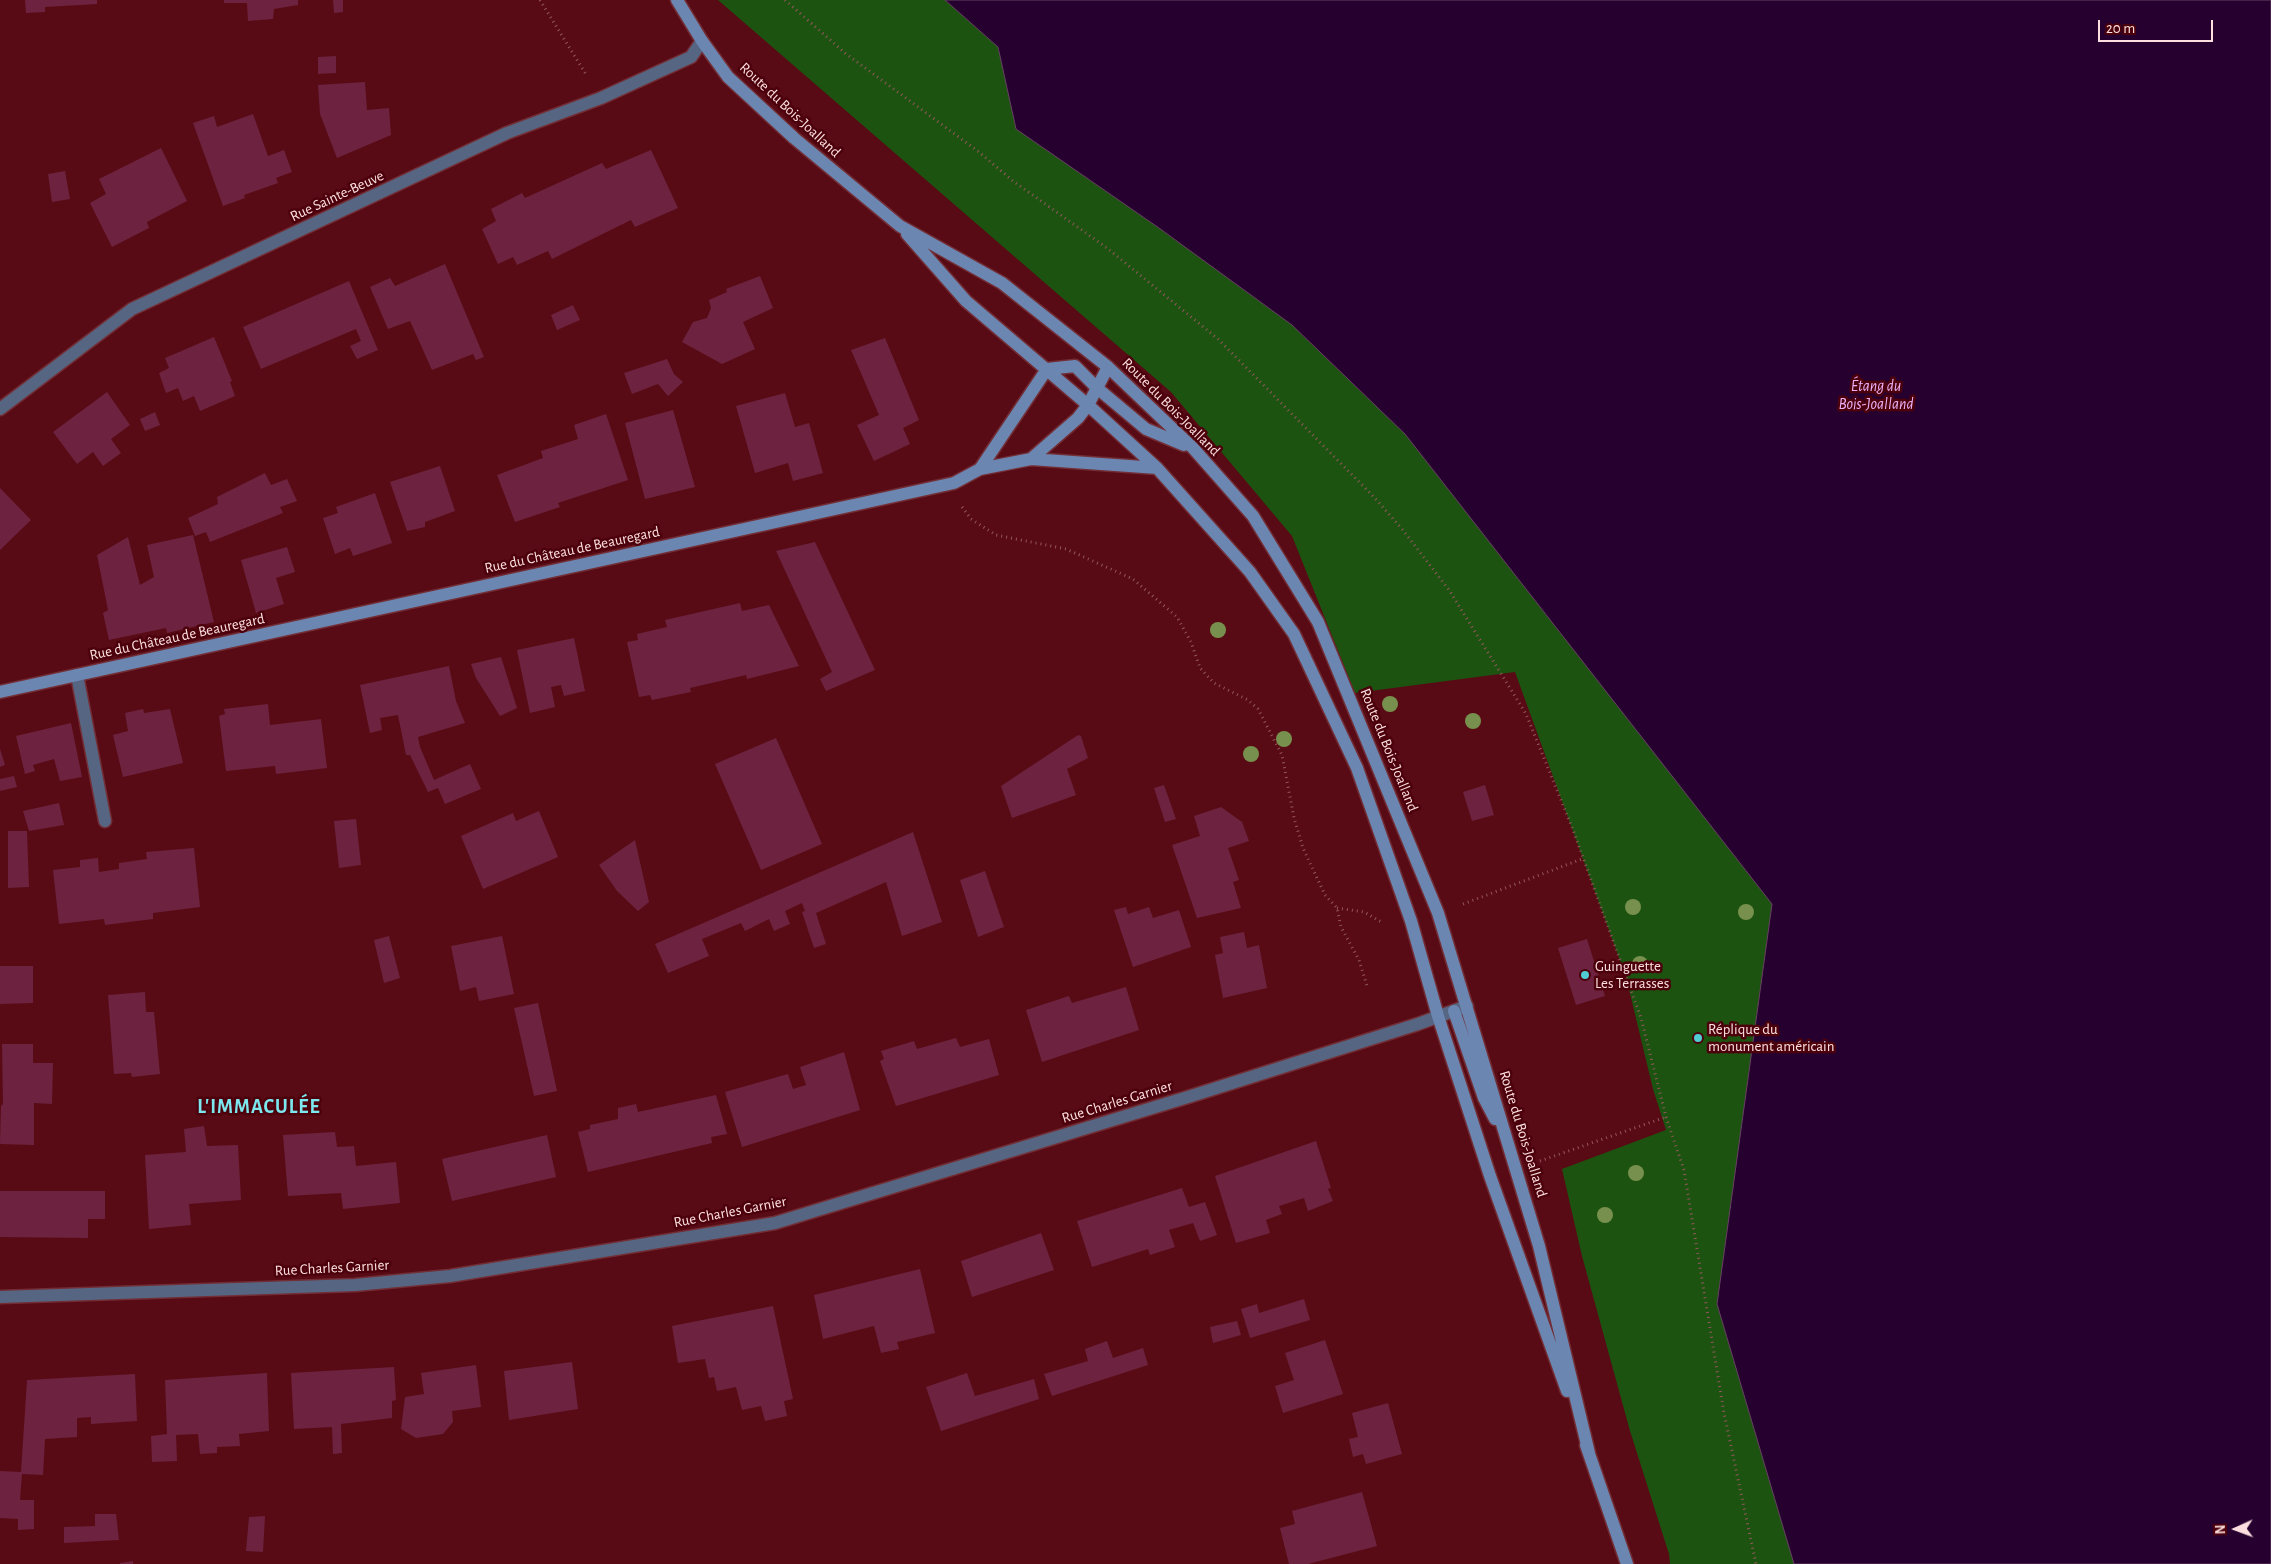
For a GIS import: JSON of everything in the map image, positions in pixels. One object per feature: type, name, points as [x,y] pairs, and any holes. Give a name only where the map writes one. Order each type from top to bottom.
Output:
[{"type":"street","name":"Route du Bois-Joalland","points":[[677,0],[702,41],[728,77],[794,138],[900,226],[966,301],[1088,405],[1157,468],[1250,572],[1294,634],[1357,768],[1411,922],[1438,1016],[1490,1176],[1627,1564]]},
{"type":"street","name":"Rue Sainte-Beuve","points":[[0,408],[132,309],[508,134],[601,98],[690,57],[702,41]]},
{"type":"street","name":"Route du Bois-Joalland","points":[[900,226],[1002,283],[1108,367],[1193,448],[1253,516],[1318,622],[1438,913],[1539,1246],[1589,1453]]},
{"type":"street","points":[[980,469],[1046,369],[1075,366],[1097,388],[1146,429],[1193,448]]},
{"type":"street","name":"Rue du Château de Beauregard","points":[[0,692],[954,483],[980,469],[1031,458],[1078,418],[1088,405],[1108,367]]},
{"type":"street","points":[[1031,458],[1157,468]]},
{"type":"street","points":[[77,675],[105,822]]},
{"type":"street","name":"Rue Charles Garnier","points":[[0,1297],[355,1285],[450,1276],[775,1223],[1188,1097],[1467,1006]]},
{"type":"street","points":[[1454,1010],[1484,1098],[1506,1138]]},
{"type":"path","points":[[540,0],[601,98]]},
{"type":"path","points":[[784,0],[845,54],[979,152],[1013,181],[1107,248],[1218,339],[1372,495],[1449,590],[1526,714],[1602,906],[1641,1018],[1666,1117],[1684,1170],[1724,1413],[1756,1564]]},
{"type":"path","points":[[962,506],[971,519],[996,535],[1066,549],[1133,579],[1177,616],[1191,642],[1200,668],[1214,684],[1248,700],[1258,710],[1282,755],[1294,818],[1303,848],[1325,895],[1337,908],[1341,927],[1359,960],[1368,990]]},
{"type":"path","points":[[1455,907],[1582,859]]},
{"type":"path","points":[[1337,908],[1364,912],[1384,924]]},
{"type":"path","points":[[1537,1162],[1666,1117]]},
{"type":"green space","points":[[718,0],[945,0],[998,47],[1016,129],[1159,228],[1292,325],[1405,434],[1772,904],[1717,1304],[1794,1564],[1670,1564],[1669,1554],[1630,1431],[1582,1256],[1562,1169],[1666,1130],[1653,1089],[1626,977],[1515,672],[1355,693],[1292,536],[1171,392]]},
{"type":"water","name":"Étang du Bois-Joalland","points":[[945,0],[2271,0],[2271,1564],[1794,1564],[1717,1304],[1772,904],[1405,434],[1292,325],[1159,228],[1016,129],[998,47]]},
{"type":"building","points":[[25,0],[97,0],[97,4],[45,7],[45,12],[26,13]]},
{"type":"building","points":[[224,0],[298,0],[298,5],[274,9],[273,19],[248,21],[247,3],[224,3]]},
{"type":"building","points":[[333,0],[343,0],[343,12],[334,13]]},
{"type":"building","points":[[336,56],[336,73],[318,74],[318,57]]},
{"type":"building","points":[[365,82],[367,110],[389,108],[391,135],[337,158],[320,114],[318,85]]},
{"type":"building","points":[[253,114],[268,156],[284,150],[292,172],[276,178],[278,183],[244,195],[245,198],[223,206],[193,123],[214,116],[217,127]]},
{"type":"building","points":[[161,148],[187,201],[147,222],[149,228],[112,247],[90,203],[106,194],[99,179]]},
{"type":"building","points":[[651,150],[678,208],[635,227],[631,220],[552,259],[548,251],[517,265],[513,257],[498,264],[482,229],[496,221],[491,209],[522,193],[525,198],[602,163],[606,169]]},
{"type":"building","points":[[65,171],[70,199],[52,202],[48,174]]},
{"type":"building","points":[[445,264],[484,357],[476,360],[473,354],[432,370],[410,321],[388,329],[370,287],[390,278],[395,286]]},
{"type":"building","points":[[760,276],[773,308],[743,322],[755,349],[722,364],[682,342],[693,322],[707,318],[711,308],[709,300],[727,292],[726,289]]},
{"type":"building","points":[[349,281],[378,350],[357,359],[350,346],[361,341],[356,329],[261,369],[243,327]]},
{"type":"building","points":[[573,305],[580,320],[557,330],[551,315]]},
{"type":"building","points":[[214,337],[232,381],[230,382],[235,396],[200,411],[194,396],[183,401],[178,388],[166,393],[159,373],[169,368],[165,358]]},
{"type":"building","points":[[885,338],[919,420],[903,428],[910,444],[874,461],[857,425],[879,415],[851,350]]},
{"type":"building","points":[[667,359],[674,374],[683,382],[668,396],[658,384],[632,394],[624,373]]},
{"type":"building","points":[[107,392],[130,425],[111,439],[121,453],[103,466],[93,452],[77,464],[53,432]]},
{"type":"building","points":[[785,393],[795,427],[809,423],[823,473],[793,481],[788,463],[755,473],[736,406]]},
{"type":"building","points":[[673,410],[695,487],[645,499],[625,423]]},
{"type":"building","points":[[155,412],[160,425],[145,431],[140,419]]},
{"type":"building","points":[[606,414],[628,480],[558,503],[560,507],[515,522],[497,475],[543,458],[541,451],[578,439],[574,425]]},
{"type":"building","points":[[440,466],[455,511],[425,522],[425,527],[407,531],[390,482]]},
{"type":"building","points":[[265,473],[271,485],[287,479],[297,501],[280,507],[283,513],[210,542],[206,532],[195,536],[188,518],[218,504],[217,497]]},
{"type":"building","points":[[0,488],[31,520],[0,550]]},
{"type":"building","points":[[375,493],[392,543],[353,556],[350,548],[335,554],[323,518],[338,513],[336,507]]},
{"type":"building","points":[[193,535],[214,622],[167,633],[166,628],[109,640],[103,613],[108,610],[97,555],[128,537],[140,585],[154,577],[147,545]]},
{"type":"building","points":[[815,542],[875,670],[826,691],[820,679],[832,672],[776,551]]},
{"type":"building","points":[[287,547],[295,572],[276,578],[284,604],[256,613],[241,560]]},
{"type":"building","points":[[740,603],[742,611],[769,605],[799,666],[747,679],[746,675],[690,688],[691,692],[652,700],[650,695],[639,697],[627,642],[638,640],[637,634],[667,627],[665,620]]},
{"type":"building","points":[[574,638],[585,691],[564,696],[561,685],[551,687],[555,707],[530,713],[517,650]]},
{"type":"building","points":[[501,657],[517,708],[500,716],[476,678],[471,664]]},
{"type":"building","points":[[449,666],[456,701],[465,723],[418,737],[420,747],[434,780],[470,764],[481,789],[445,804],[438,788],[428,792],[410,755],[406,755],[398,715],[380,718],[382,730],[370,733],[360,685]]},
{"type":"building","points":[[268,704],[270,725],[321,719],[327,768],[276,774],[275,766],[226,771],[219,716],[225,714],[224,709]]},
{"type":"building","points":[[143,709],[144,713],[170,709],[183,763],[123,777],[113,735],[128,731],[125,713]]},
{"type":"building","points":[[71,723],[82,777],[60,781],[54,759],[33,765],[35,771],[25,774],[16,736]]},
{"type":"building","points":[[1078,735],[1081,736],[1088,758],[1067,769],[1076,795],[1012,818],[1001,786]]},
{"type":"building","points":[[776,738],[822,844],[761,870],[715,764]]},
{"type":"building","points":[[0,749],[5,765],[0,767]]},
{"type":"building","points":[[14,776],[17,787],[0,791],[0,779]]},
{"type":"building","points":[[1164,785],[1176,819],[1165,822],[1154,788]]},
{"type":"building","points":[[1485,785],[1494,815],[1472,821],[1463,792]]},
{"type":"building","points":[[59,803],[64,825],[29,831],[23,811]]},
{"type":"building","points":[[1221,807],[1242,822],[1249,841],[1228,848],[1239,880],[1233,882],[1241,908],[1197,918],[1172,845],[1200,836],[1194,816]]},
{"type":"building","points":[[539,811],[558,857],[483,889],[461,836],[513,813],[516,821]]},
{"type":"building","points":[[356,819],[361,865],[339,868],[334,821]]},
{"type":"building","points":[[8,831],[27,831],[29,887],[8,888]]},
{"type":"building","points":[[913,832],[942,922],[902,936],[886,882],[816,913],[826,944],[814,948],[802,912],[805,911],[802,903],[785,911],[790,924],[774,931],[769,919],[745,931],[741,923],[702,939],[709,956],[668,973],[655,944]]},
{"type":"building","points":[[635,840],[649,902],[638,911],[617,891],[599,865]]},
{"type":"building","points":[[194,848],[200,907],[153,913],[153,919],[105,925],[104,919],[59,924],[53,870],[80,867],[80,860],[98,858],[99,872],[119,869],[119,863],[147,859],[146,852]]},
{"type":"building","points":[[985,871],[1004,927],[978,937],[960,880]]},
{"type":"building","points":[[1126,907],[1128,914],[1149,907],[1153,918],[1179,910],[1191,947],[1133,967],[1114,910]]},
{"type":"building","points":[[1244,932],[1247,948],[1259,945],[1267,988],[1223,998],[1215,955],[1223,953],[1220,937]]},
{"type":"building","points":[[389,936],[400,978],[384,983],[374,940]]},
{"type":"building","points":[[502,936],[514,994],[479,1001],[476,987],[460,991],[451,946]]},
{"type":"building","points":[[1587,939],[1605,996],[1576,1005],[1558,948]]},
{"type":"building","points":[[0,966],[33,966],[33,1003],[0,1004]]},
{"type":"building","points":[[1126,987],[1139,1030],[1042,1062],[1026,1010],[1069,996],[1072,1003]]},
{"type":"building","points":[[145,992],[146,1012],[154,1012],[160,1074],[132,1077],[131,1073],[114,1074],[108,995]]},
{"type":"building","points":[[538,1003],[557,1091],[534,1096],[514,1008]]},
{"type":"building","points":[[956,1038],[960,1047],[989,1039],[999,1075],[896,1106],[880,1061],[884,1059],[881,1051],[914,1041],[917,1049]]},
{"type":"building","points":[[2,1044],[33,1044],[33,1063],[53,1063],[52,1104],[34,1103],[34,1145],[0,1144],[1,1106],[3,1104]]},
{"type":"building","points":[[844,1052],[860,1110],[742,1147],[725,1092],[788,1074],[793,1089],[806,1085],[800,1067]]},
{"type":"building","points":[[716,1095],[727,1134],[711,1137],[712,1143],[588,1172],[578,1132],[590,1129],[590,1125],[618,1119],[618,1108],[636,1104],[638,1112]]},
{"type":"building","points":[[204,1126],[207,1146],[238,1145],[241,1200],[189,1204],[191,1225],[149,1229],[145,1155],[186,1152],[184,1129]]},
{"type":"building","points":[[335,1132],[337,1147],[354,1146],[356,1166],[396,1162],[400,1203],[343,1209],[341,1193],[288,1196],[283,1135]]},
{"type":"building","points":[[547,1135],[556,1177],[452,1201],[442,1159]]},
{"type":"building","points":[[1316,1141],[1331,1188],[1328,1189],[1333,1201],[1308,1211],[1304,1198],[1279,1206],[1282,1214],[1266,1220],[1270,1233],[1236,1243],[1215,1176]]},
{"type":"building","points":[[1182,1188],[1189,1207],[1205,1202],[1217,1235],[1200,1241],[1193,1223],[1169,1230],[1175,1247],[1150,1255],[1148,1249],[1092,1267],[1077,1221]]},
{"type":"building","points":[[0,1191],[105,1191],[105,1219],[88,1219],[88,1238],[0,1237]]},
{"type":"building","points":[[1041,1233],[1054,1270],[972,1297],[961,1261]]},
{"type":"building","points":[[920,1269],[935,1333],[897,1342],[899,1349],[881,1353],[874,1326],[823,1339],[814,1295]]},
{"type":"building","points":[[1304,1299],[1310,1320],[1250,1338],[1241,1309],[1257,1304],[1259,1313]]},
{"type":"building","points":[[773,1306],[793,1399],[784,1401],[787,1416],[765,1421],[761,1406],[742,1410],[736,1387],[717,1391],[714,1377],[709,1378],[705,1359],[678,1363],[672,1326]]},
{"type":"building","points":[[1237,1321],[1241,1335],[1213,1343],[1210,1327]]},
{"type":"building","points":[[1325,1340],[1343,1394],[1283,1413],[1275,1386],[1294,1380],[1285,1353]]},
{"type":"building","points":[[1107,1341],[1113,1358],[1143,1348],[1148,1365],[1052,1396],[1044,1374],[1088,1361],[1085,1349]]},
{"type":"building","points":[[572,1362],[578,1409],[509,1420],[504,1371]]},
{"type":"building","points":[[476,1365],[481,1407],[452,1411],[453,1422],[443,1434],[416,1438],[401,1429],[405,1397],[424,1394],[421,1373]]},
{"type":"building","points":[[394,1367],[396,1400],[392,1401],[392,1418],[341,1424],[342,1453],[333,1454],[332,1427],[294,1429],[291,1373]]},
{"type":"building","points":[[267,1373],[269,1431],[239,1434],[240,1446],[217,1447],[217,1453],[200,1454],[198,1434],[176,1435],[177,1461],[152,1462],[151,1436],[167,1434],[165,1380]]},
{"type":"building","points":[[967,1373],[975,1396],[1034,1379],[1039,1399],[941,1431],[926,1387]]},
{"type":"building","points":[[135,1374],[137,1421],[91,1424],[91,1417],[77,1418],[77,1437],[45,1439],[43,1475],[22,1474],[20,1500],[34,1500],[34,1529],[18,1530],[18,1519],[0,1518],[0,1471],[21,1472],[27,1380]]},
{"type":"building","points":[[1388,1403],[1402,1454],[1366,1464],[1363,1454],[1353,1457],[1349,1439],[1358,1437],[1352,1413]]},
{"type":"building","points":[[1362,1492],[1377,1546],[1308,1564],[1289,1564],[1280,1528],[1295,1524],[1292,1511]]},
{"type":"building","points":[[95,1514],[116,1514],[119,1540],[64,1543],[64,1527],[95,1526]]},
{"type":"building","points":[[265,1516],[263,1552],[246,1551],[249,1517]]},
{"type":"building","points":[[133,1561],[133,1564],[120,1564],[120,1563]]},
{"type":"place","name":"Guinguette Les Terrasses","points":[[1585,975]]},
{"type":"place","name":"Réplique du monument américain","points":[[1698,1038]]},
{"type":"district","name":"L'IMMACULÉE","points":[[259,1107]]}]
